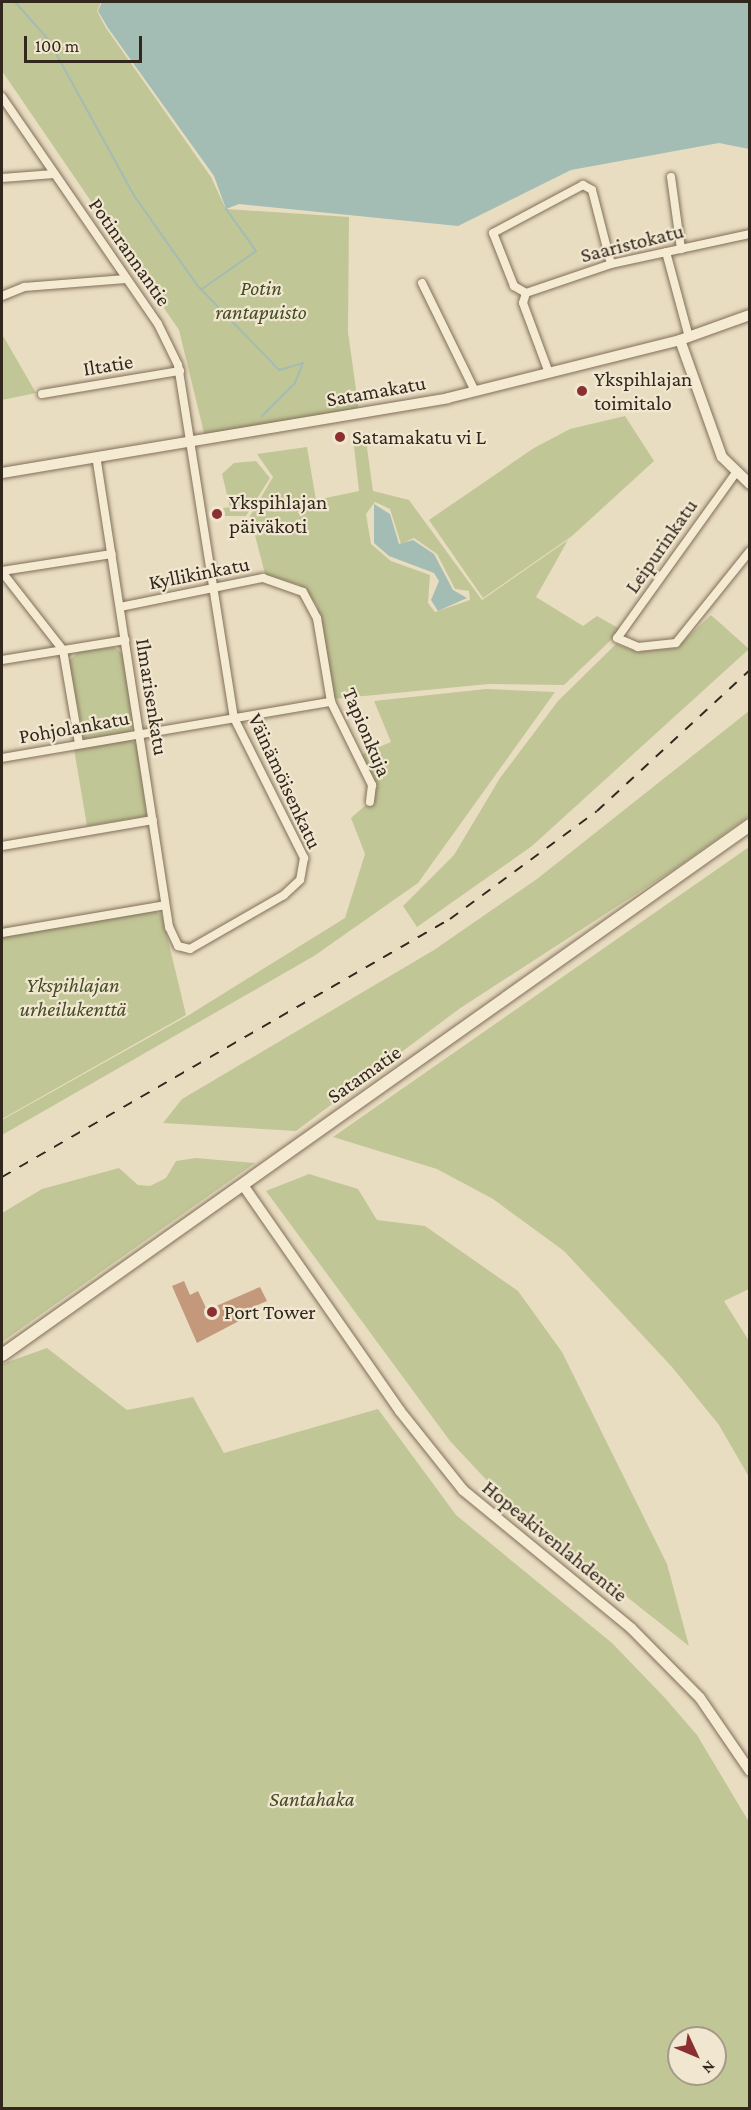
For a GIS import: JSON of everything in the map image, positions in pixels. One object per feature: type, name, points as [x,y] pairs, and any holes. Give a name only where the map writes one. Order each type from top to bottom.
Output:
[{"type":"main road","name":"Satamatie","points":[[2,1355],[750,825]]},
{"type":"street","name":"Potinrannantie","points":[[2,98],[164,334],[180,372],[191,443]]},
{"type":"street","points":[[2,178],[54,174]]},
{"type":"street","points":[[670,177],[681,249]]},
{"type":"street","points":[[549,373],[523,303],[526,293],[514,286],[493,238],[501,226],[552,206],[583,185],[592,190],[612,264]]},
{"type":"street","name":"Saaristokatu","points":[[526,293],[612,264],[750,234]]},
{"type":"street","points":[[666,252],[685,338],[722,457],[735,474],[750,484]]},
{"type":"street","points":[[2,296],[24,287],[126,279]]},
{"type":"street","points":[[422,283],[475,391]]},
{"type":"street","name":"Satamakatu","points":[[2,473],[191,443],[475,391],[685,338],[750,315]]},
{"type":"street","name":"Iltatie","points":[[42,394],[180,372]]},
{"type":"street","name":"Väinämöisenkatu","points":[[174,942],[190,949],[209,942],[284,895],[304,869],[302,850],[234,718],[191,443]]},
{"type":"street","name":"Ilmarisenkatu","points":[[96,458],[165,905],[174,942]]},
{"type":"street","name":"Leipurinkatu","points":[[735,474],[616,639],[638,647],[676,643],[750,551]]},
{"type":"street","points":[[79,744],[63,650],[2,572],[111,554]]},
{"type":"street","name":"Kyllikinkatu","points":[[120,607],[214,588],[274,579],[303,592],[313,605]]},
{"type":"street","name":"Tapionkuja","points":[[313,605],[331,702],[372,785],[370,802]]},
{"type":"street","points":[[2,660],[125,640]]},
{"type":"street","name":"Pohjolankatu","points":[[2,758],[331,702]]},
{"type":"street","points":[[2,846],[153,820]]},
{"type":"street","points":[[2,933],[165,905]]},
{"type":"street","name":"Hopeakivenlahdentie","points":[[243,1185],[400,1412],[463,1490],[637,1634],[700,1698],[750,1771]]},
{"type":"green space","name":"Potin rantapuisto","points":[[2,2],[101,2],[97,11],[106,28],[211,177],[226,209],[349,217],[348,332],[359,411],[205,437],[179,330],[2,71]]},
{"type":"green space","points":[[2,334],[36,393],[2,400]]},
{"type":"green space","points":[[625,416],[654,461],[572,536],[483,598],[429,520],[534,448],[570,429]]},
{"type":"green space","points":[[365,433],[373,491],[409,500],[482,600],[568,540],[536,597],[583,626],[597,616],[620,629],[564,685],[489,684],[333,699],[317,605],[300,585],[265,574],[250,516],[273,477],[257,454],[307,447],[316,500],[359,491],[353,438]],"holes":[[[375,502],[390,509],[401,544],[414,538],[437,554],[455,589],[469,591],[470,600],[435,612],[428,603],[430,575],[391,561],[371,544],[366,514]]]},
{"type":"green space","points":[[256,461],[270,478],[246,516],[223,516],[223,508],[230,507],[222,474],[234,463]]},
{"type":"green space","points":[[711,615],[749,649],[532,846],[417,927],[403,906],[454,855],[500,778],[558,701],[616,644],[637,652],[676,648]]},
{"type":"green space","points":[[114,647],[122,653],[134,726],[128,733],[85,740],[68,662],[78,652]]},
{"type":"green space","points":[[486,689],[555,692],[418,883],[314,956],[2,1135],[2,1120],[189,1015],[345,918],[365,854],[351,818],[375,797],[360,755],[391,742],[374,701]]},
{"type":"green space","points":[[749,711],[749,816],[676,868],[459,1009],[296,1131],[163,1123],[182,1099],[434,950],[537,879]]},
{"type":"green space","points":[[129,740],[137,744],[147,816],[87,826],[74,749]]},
{"type":"green space","points":[[749,847],[749,1289],[724,1301],[749,1341],[749,1477],[719,1425],[672,1367],[564,1251],[493,1199],[437,1169],[333,1137]]},
{"type":"green space","name":"Ykspihlajan urheilukenttä","points":[[155,911],[162,915],[186,1015],[2,1119],[2,937]]},
{"type":"green space","points":[[196,1158],[255,1163],[2,1342],[2,1213],[42,1189],[119,1168],[138,1185],[150,1186],[166,1178],[176,1161]]},
{"type":"green space","points":[[309,1174],[358,1189],[377,1220],[425,1226],[518,1291],[562,1352],[667,1564],[689,1646],[508,1503],[450,1441],[266,1191]]},
{"type":"green space","name":"Santahaka","points":[[47,1348],[127,1410],[193,1397],[224,1453],[378,1409],[456,1515],[612,1643],[665,1698],[697,1735],[749,1822],[749,2108],[2,2108],[2,1364]]},
{"type":"water","points":[[102,2],[749,2],[749,149],[719,143],[571,170],[458,226],[239,204],[226,209],[214,176],[108,28],[98,11]]},
{"type":"water","points":[[374,504],[390,514],[399,544],[413,540],[434,554],[453,590],[467,598],[438,611],[431,600],[439,581],[434,573],[389,556],[374,543]]},
{"type":"building","name":"Port Tower","points":[[184,1281],[190,1295],[198,1291],[207,1310],[260,1287],[267,1301],[236,1314],[239,1321],[197,1343],[172,1286]]},
{"type":"waterway","points":[[15,2],[48,39],[135,197],[197,285],[279,370],[303,363],[295,383],[262,416]]},
{"type":"waterway","points":[[202,289],[256,251],[226,209]]},
{"type":"railway","points":[[2,1177],[450,919],[597,811],[750,670]]},
{"type":"place","name":"Ykspihlajan toimitalo","points":[[582,391]]},
{"type":"place","name":"Satamakatu vi L","points":[[340,437]]},
{"type":"place","name":"Ykspihlajan päiväkoti","points":[[217,514]]},
{"type":"place","name":"Port Tower","points":[[212,1312]]}]
